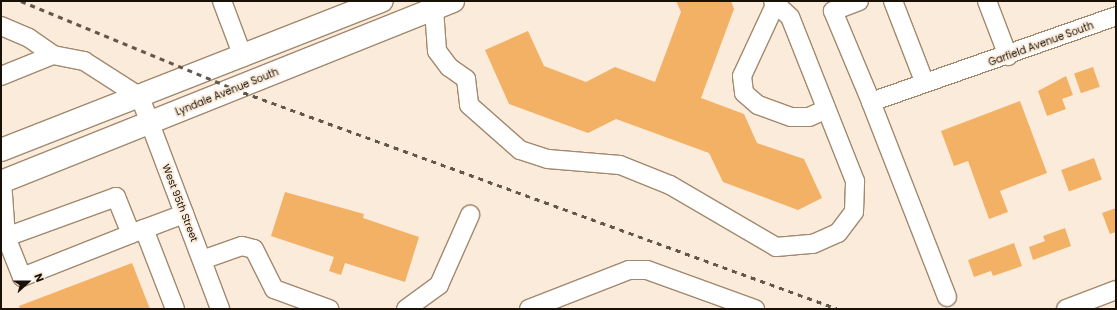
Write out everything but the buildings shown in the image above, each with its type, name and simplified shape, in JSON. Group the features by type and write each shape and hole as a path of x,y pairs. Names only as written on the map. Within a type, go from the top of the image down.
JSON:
{"main road":[{"path":"1,150 243,57 372,3"},
{"name":"Lyndale Avenue South","path":"2,182 150,124 443,5"}],"street":[{"path":"222,1 243,57"},
{"path":"859,1 833,11 871,102 947,297"},
{"path":"892,1 924,81"},
{"path":"987,1 1008,56"},
{"path":"443,5 437,50 449,67 466,79 469,105 520,150 548,159 620,165 670,185 776,247 813,244 838,233 854,212 855,181 825,110 790,17 774,3 742,76 744,93 758,105 790,117 809,117 825,110"},
{"name":"Garfield Avenue South","path":"871,102 924,81 967,71 1116,16"},
{"path":"1,26 29,38 53,55 84,61 140,97"},
{"path":"1,76 53,55"},
{"name":"West 95th Street","path":"140,97 220,309"},
{"path":"2,182 3,235 22,277 184,214"},
{"path":"3,235 116,197 138,231 175,309"},
{"path":"414,307 439,285 470,215"},
{"path":"202,260 242,246 254,249 274,289 329,309"},
{"path":"529,309 629,270 647,270 755,309"},
{"path":"1066,309 1116,290"}],"railway":[{"path":"21,1 234,89 838,309"}]}
